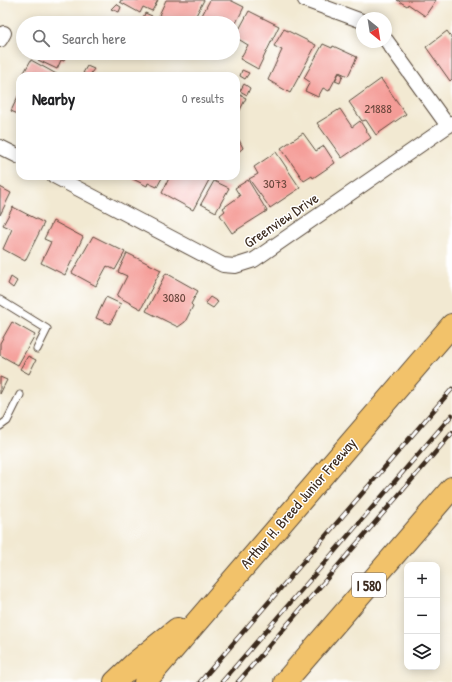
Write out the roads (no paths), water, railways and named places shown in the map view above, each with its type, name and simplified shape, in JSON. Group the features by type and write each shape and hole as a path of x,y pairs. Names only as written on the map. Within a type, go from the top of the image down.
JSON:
{"highway":[{"name":"Arthur H. Breed Junior Freeway","path":"145,682 216,597 452,325"},
{"name":"I 580","path":"285,682 452,488"},
{"path":"115,682 135,663 216,597"}],"street":[{"path":"305,0 356,19"},
{"path":"392,48 450,124"},
{"name":"Greenview Drive","path":"62,180 223,265 235,266 254,260 450,124"},
{"path":"0,147 16,156"}],"lane":[{"path":"0,300 47,328 37,349"},
{"path":"0,426 7,421 20,395"}],"railway":[{"path":"200,682 452,389"},
{"path":"222,682 452,415"},
{"path":"238,682 452,433"}]}
